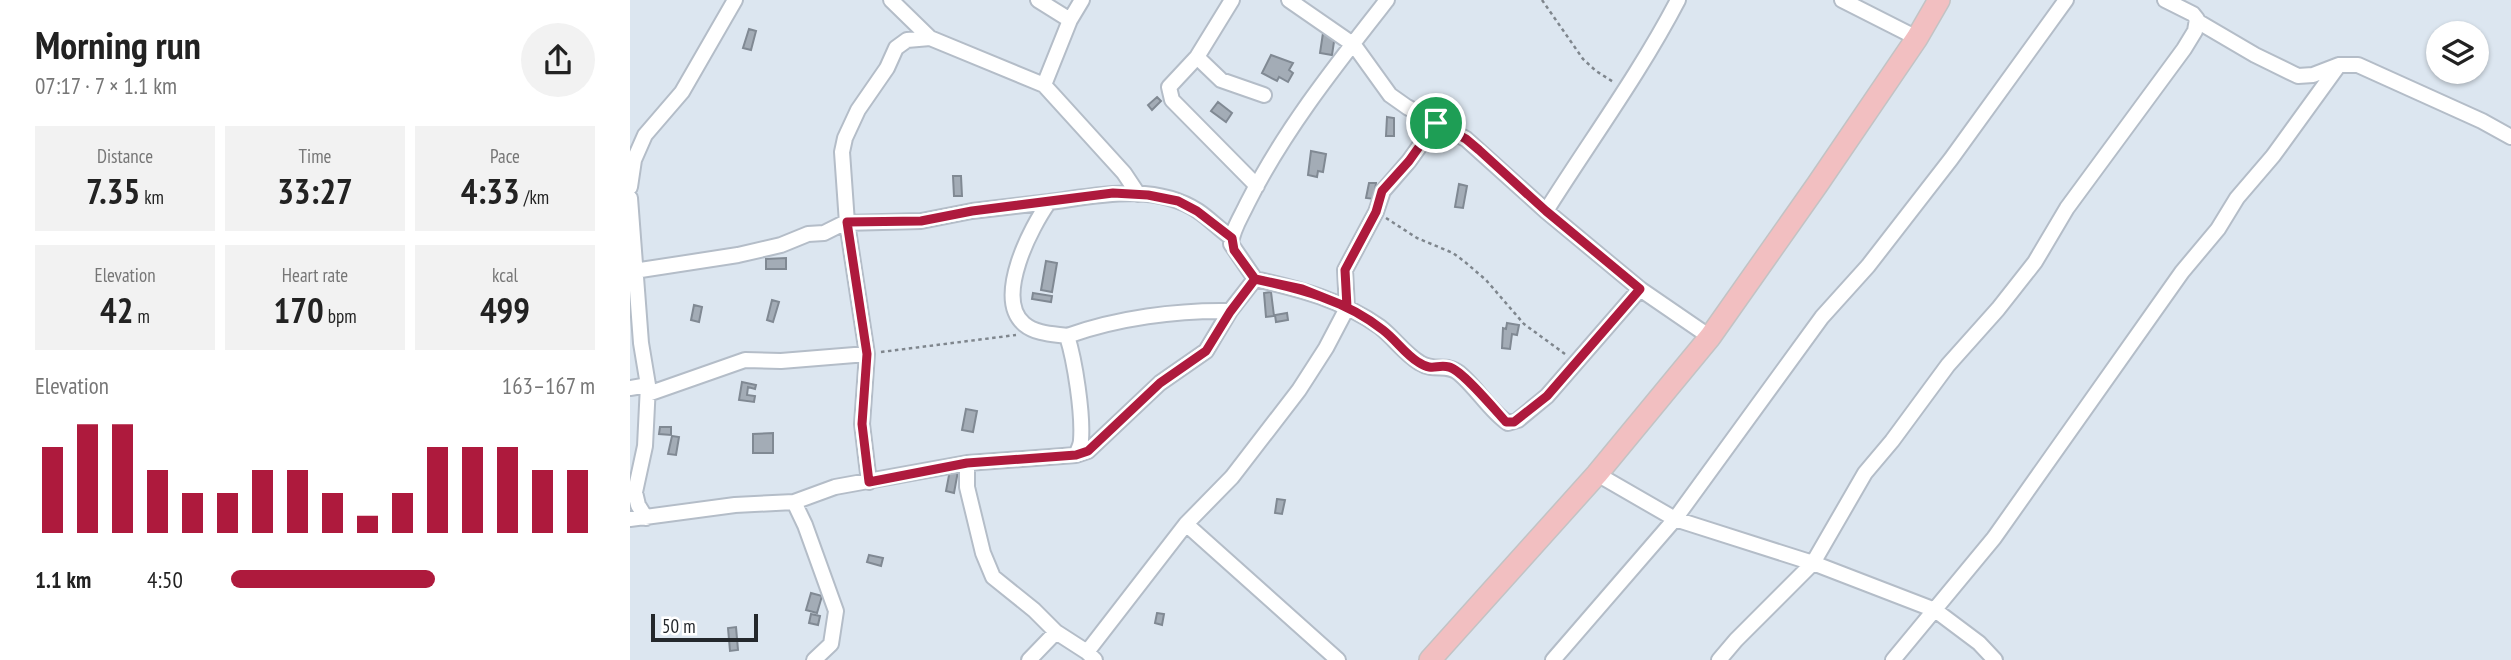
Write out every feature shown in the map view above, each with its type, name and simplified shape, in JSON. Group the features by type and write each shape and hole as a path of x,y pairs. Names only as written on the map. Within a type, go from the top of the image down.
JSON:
{"highway":[{"path":"1430,660 1597,474 1710,337 1917,38 1938,0"}],"street":[{"path":"630,187 634,160 645,135 682,92 735,0"},
{"path":"891,0 930,38 1044,85 1124,173 1138,194"},
{"path":"1038,0 1070,20"},
{"path":"1044,85 1070,20 1082,0"},
{"path":"1232,0 1197,57 1169,87 1172,100 1257,186"},
{"path":"1289,0 1354,45 1390,95 1472,144 1546,211 1640,289 1710,337"},
{"path":"1387,0 1294,124 1257,186 1232,238 1234,250 1255,279 1302,289 1347,307 1382,329 1424,366 1434,369 1447,367 1458,372 1508,423 1518,419 1547,396 1640,289"},
{"path":"1546,211 1654,46 1678,0"},
{"path":"1842,0 1917,38"},
{"path":"1553,660 1675,519 1822,317 1868,266 2066,0"},
{"path":"2165,0 2193,14 2197,21 2255,55 2298,76 2313,75 2350,63 2367,68 2511,137"},
{"path":"1719,660 1735,640 1813,563 1865,472 1892,442 1948,365 2035,262 2067,208 2184,50 2195,31 2197,21"},
{"path":"869,482 862,424 867,354 847,222 842,161 845,138 858,110 887,68 897,48 907,40 930,38"},
{"path":"1197,57 1221,80 1264,95"},
{"path":"1893,660 2008,519 2182,272 2218,229 2236,198 2273,156 2339,65"},
{"path":"967,463 967,487 983,553 993,577 1056,632 1091,656 1186,524 1232,477 1299,390 1326,348 1347,307 1345,270 1376,212 1382,191 1409,161 1436,123"},
{"path":"635,271 760,250 808,234 824,233 847,222 921,221 972,211 1113,193 1178,201 1197,211 1232,238"},
{"path":"630,198 641,343 648,389 645,446 636,477 635,492 638,505 646,517"},
{"path":"1049,202 1036,220 1015,271 1013,301 1016,314 1024,324 1039,332 1067,336 1110,323 1187,313 1230,312"},
{"path":"630,519 735,505 794,502 835,487 967,463 1076,455 1097,445 1160,383 1206,351 1230,312 1255,279"},
{"path":"1067,336 1081,426 1081,443 1076,455"},
{"path":"630,388 648,389 745,360 781,361 867,354"},
{"path":"1597,474 1675,519 1813,563 1935,610 1979,643 1995,660"},
{"path":"794,502 836,611 831,644 814,660"},
{"path":"1186,524 1338,660"},
{"path":"1029,660 1056,632"}],"path":[{"path":"1542,0 1583,59 1624,90"},
{"path":"1376,212 1417,238 1453,253 1465,262 1486,280 1524,324 1576,363"},
{"path":"867,354 1039,332"}],"building":[{"path":"749,29 756,31 751,50 743,48"},
{"path":"1323,33 1335,35 1332,55 1320,53"},
{"path":"1271,55 1293,63 1289,70 1293,73 1288,82 1279,77 1277,81 1262,73"},
{"path":"1157,97 1161,101 1152,110 1148,105"},
{"path":"1218,102 1232,113 1226,122 1211,111"},
{"path":"1387,117 1394,118 1394,136 1386,136"},
{"path":"1311,151 1326,154 1323,172 1318,171 1317,177 1308,175"},
{"path":"953,176 961,176 962,196 954,196"},
{"path":"1369,183 1376,183 1374,199 1366,198"},
{"path":"1459,184 1467,186 1463,208 1455,207"},
{"path":"786,258 786,269 766,269 766,259"},
{"path":"1046,261 1057,263 1052,292 1041,290"},
{"path":"1271,292 1274,316 1266,317 1264,293"},
{"path":"1033,293 1052,296 1051,302 1032,299"},
{"path":"772,300 779,302 773,322 767,320"},
{"path":"694,305 702,307 699,322 691,320"},
{"path":"1287,313 1288,320 1276,322 1275,315"},
{"path":"1507,323 1519,325 1517,335 1512,334 1510,349 1502,348 1503,328 1506,329"},
{"path":"742,382 756,385 755,389 748,387 747,395 755,396 754,402 739,400"},
{"path":"966,409 977,411 973,432 962,430"},
{"path":"660,427 671,427 671,435 659,434"},
{"path":"773,433 773,453 753,453 753,434"},
{"path":"672,436 679,437 676,455 668,454"},
{"path":"950,470 958,471 954,493 946,491"},
{"path":"1277,499 1285,500 1282,514 1275,513"},
{"path":"869,555 883,558 881,566 867,562"},
{"path":"811,593 822,596 817,613 806,610"},
{"path":"1157,613 1164,614 1162,625 1155,623"},
{"path":"811,614 820,616 818,625 809,623"},
{"path":"736,627 738,650 730,651 728,628"}],"route":[{"path":"1436,123 1409,161 1382,191 1376,212 1345,270 1347,307 1302,289 1255,279 1234,250 1232,238 1197,211 1178,201 1148,195 1113,193 972,211 921,221 847,222 867,354 862,424 869,482 967,463 1076,455 1088,451 1174,371 1206,351 1230,312 1255,279 1302,289 1359,313 1427,368 1447,367 1458,372 1506,422 1514,422 1547,396 1640,289 1546,211 1466,139 1436,123"}]}
